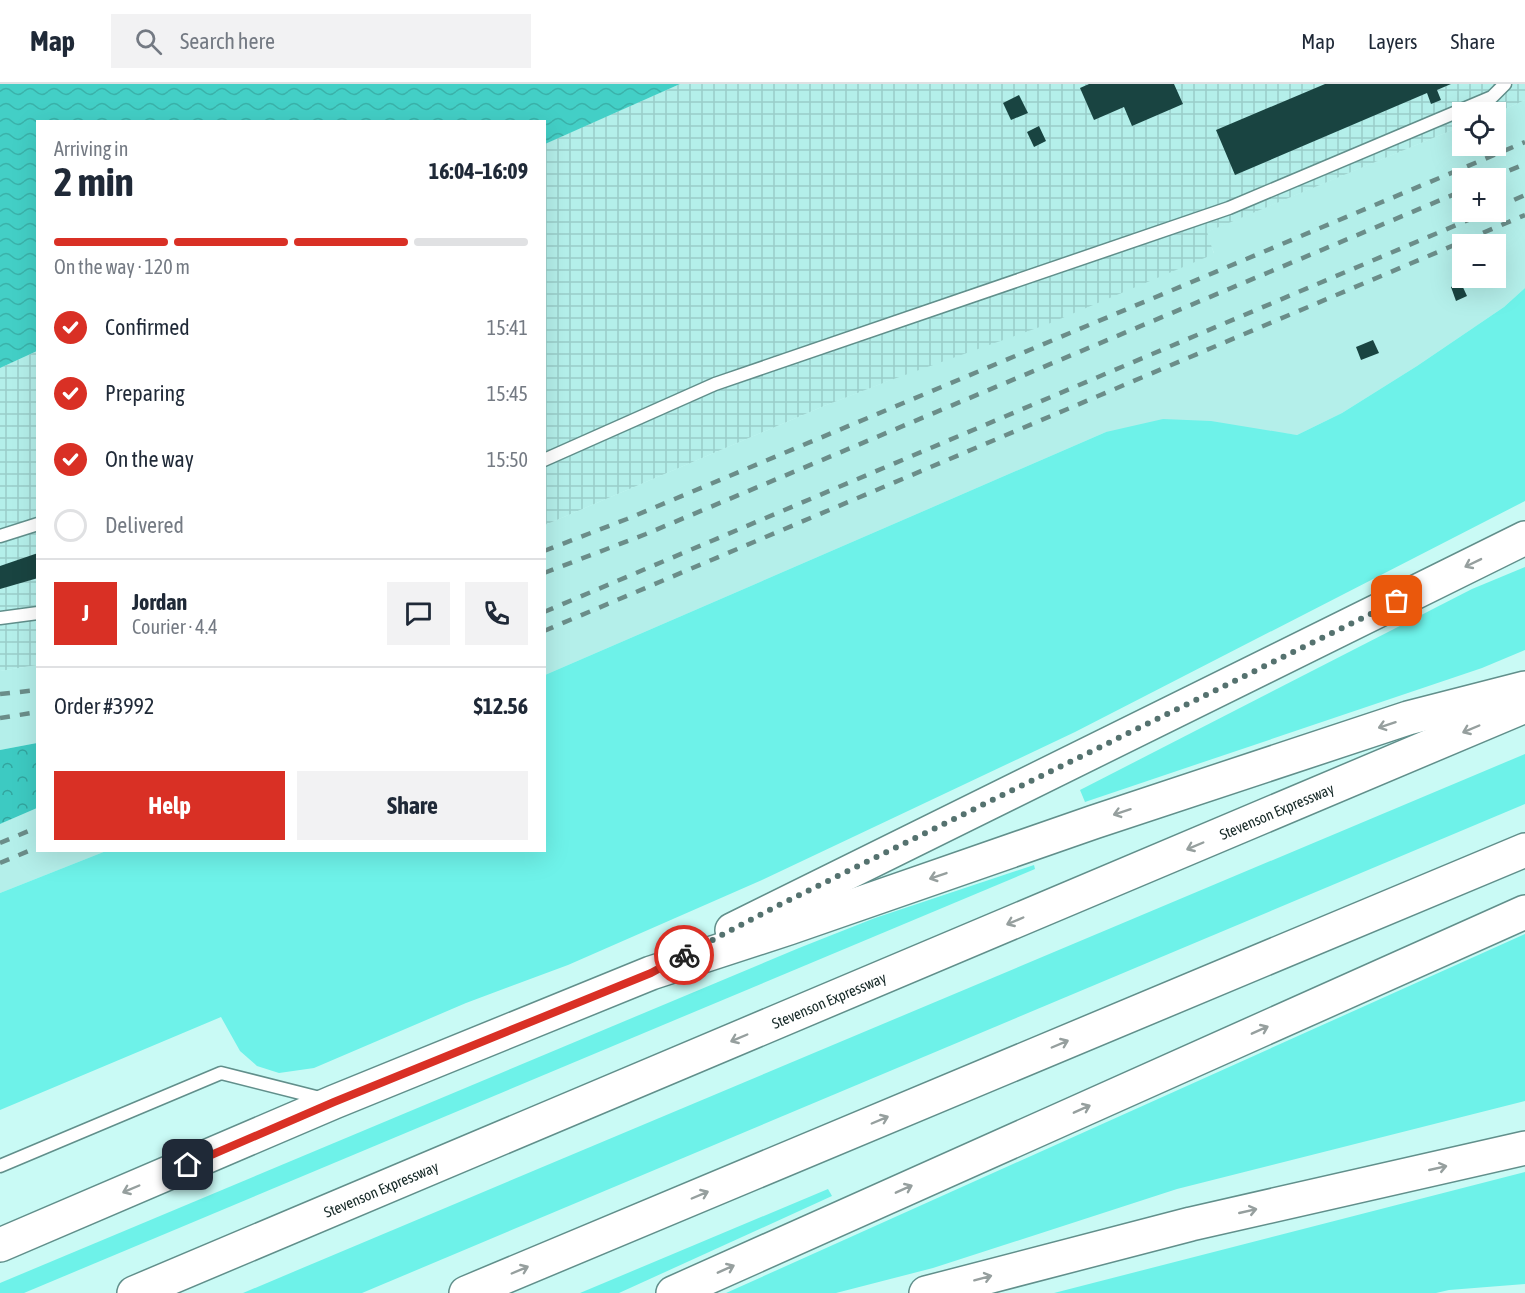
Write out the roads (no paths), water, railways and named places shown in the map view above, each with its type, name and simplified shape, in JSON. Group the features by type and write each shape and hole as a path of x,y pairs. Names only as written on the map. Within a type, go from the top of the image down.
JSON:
{"highway":[{"path":"651,973 777,906 1525,538"},
{"path":"0,1245 334,1102 651,973 1408,718 1525,688"},
{"name":"Stevenson Expressway","path":"134,1293 1525,706"},
{"path":"466,1293 1525,850"},
{"path":"673,1293 1525,912"},
{"path":"926,1293 1191,1224 1525,1148"}],"lane":[{"path":"546,459 715,384 1229,208 1492,97 1505,84"},
{"path":"0,536 36,525"},
{"path":"0,618 36,613"},
{"path":"0,1166 221,1073 334,1102"}],"water":[{"path":"0,84 680,84 546,144 546,120 36,120 36,351 0,368"}],"railway":[{"path":"546,550 627,519 1525,142"},
{"path":"1506,172 1525,164"},
{"path":"546,572 646,534 1452,195"},
{"path":"1506,204 1525,195"},
{"path":"546,630 1525,215"},
{"path":"546,611 1463,222"},
{"path":"0,694 36,690"},
{"path":"0,718 36,712"},
{"path":"0,843 36,828"},
{"path":"0,863 36,848"}]}
